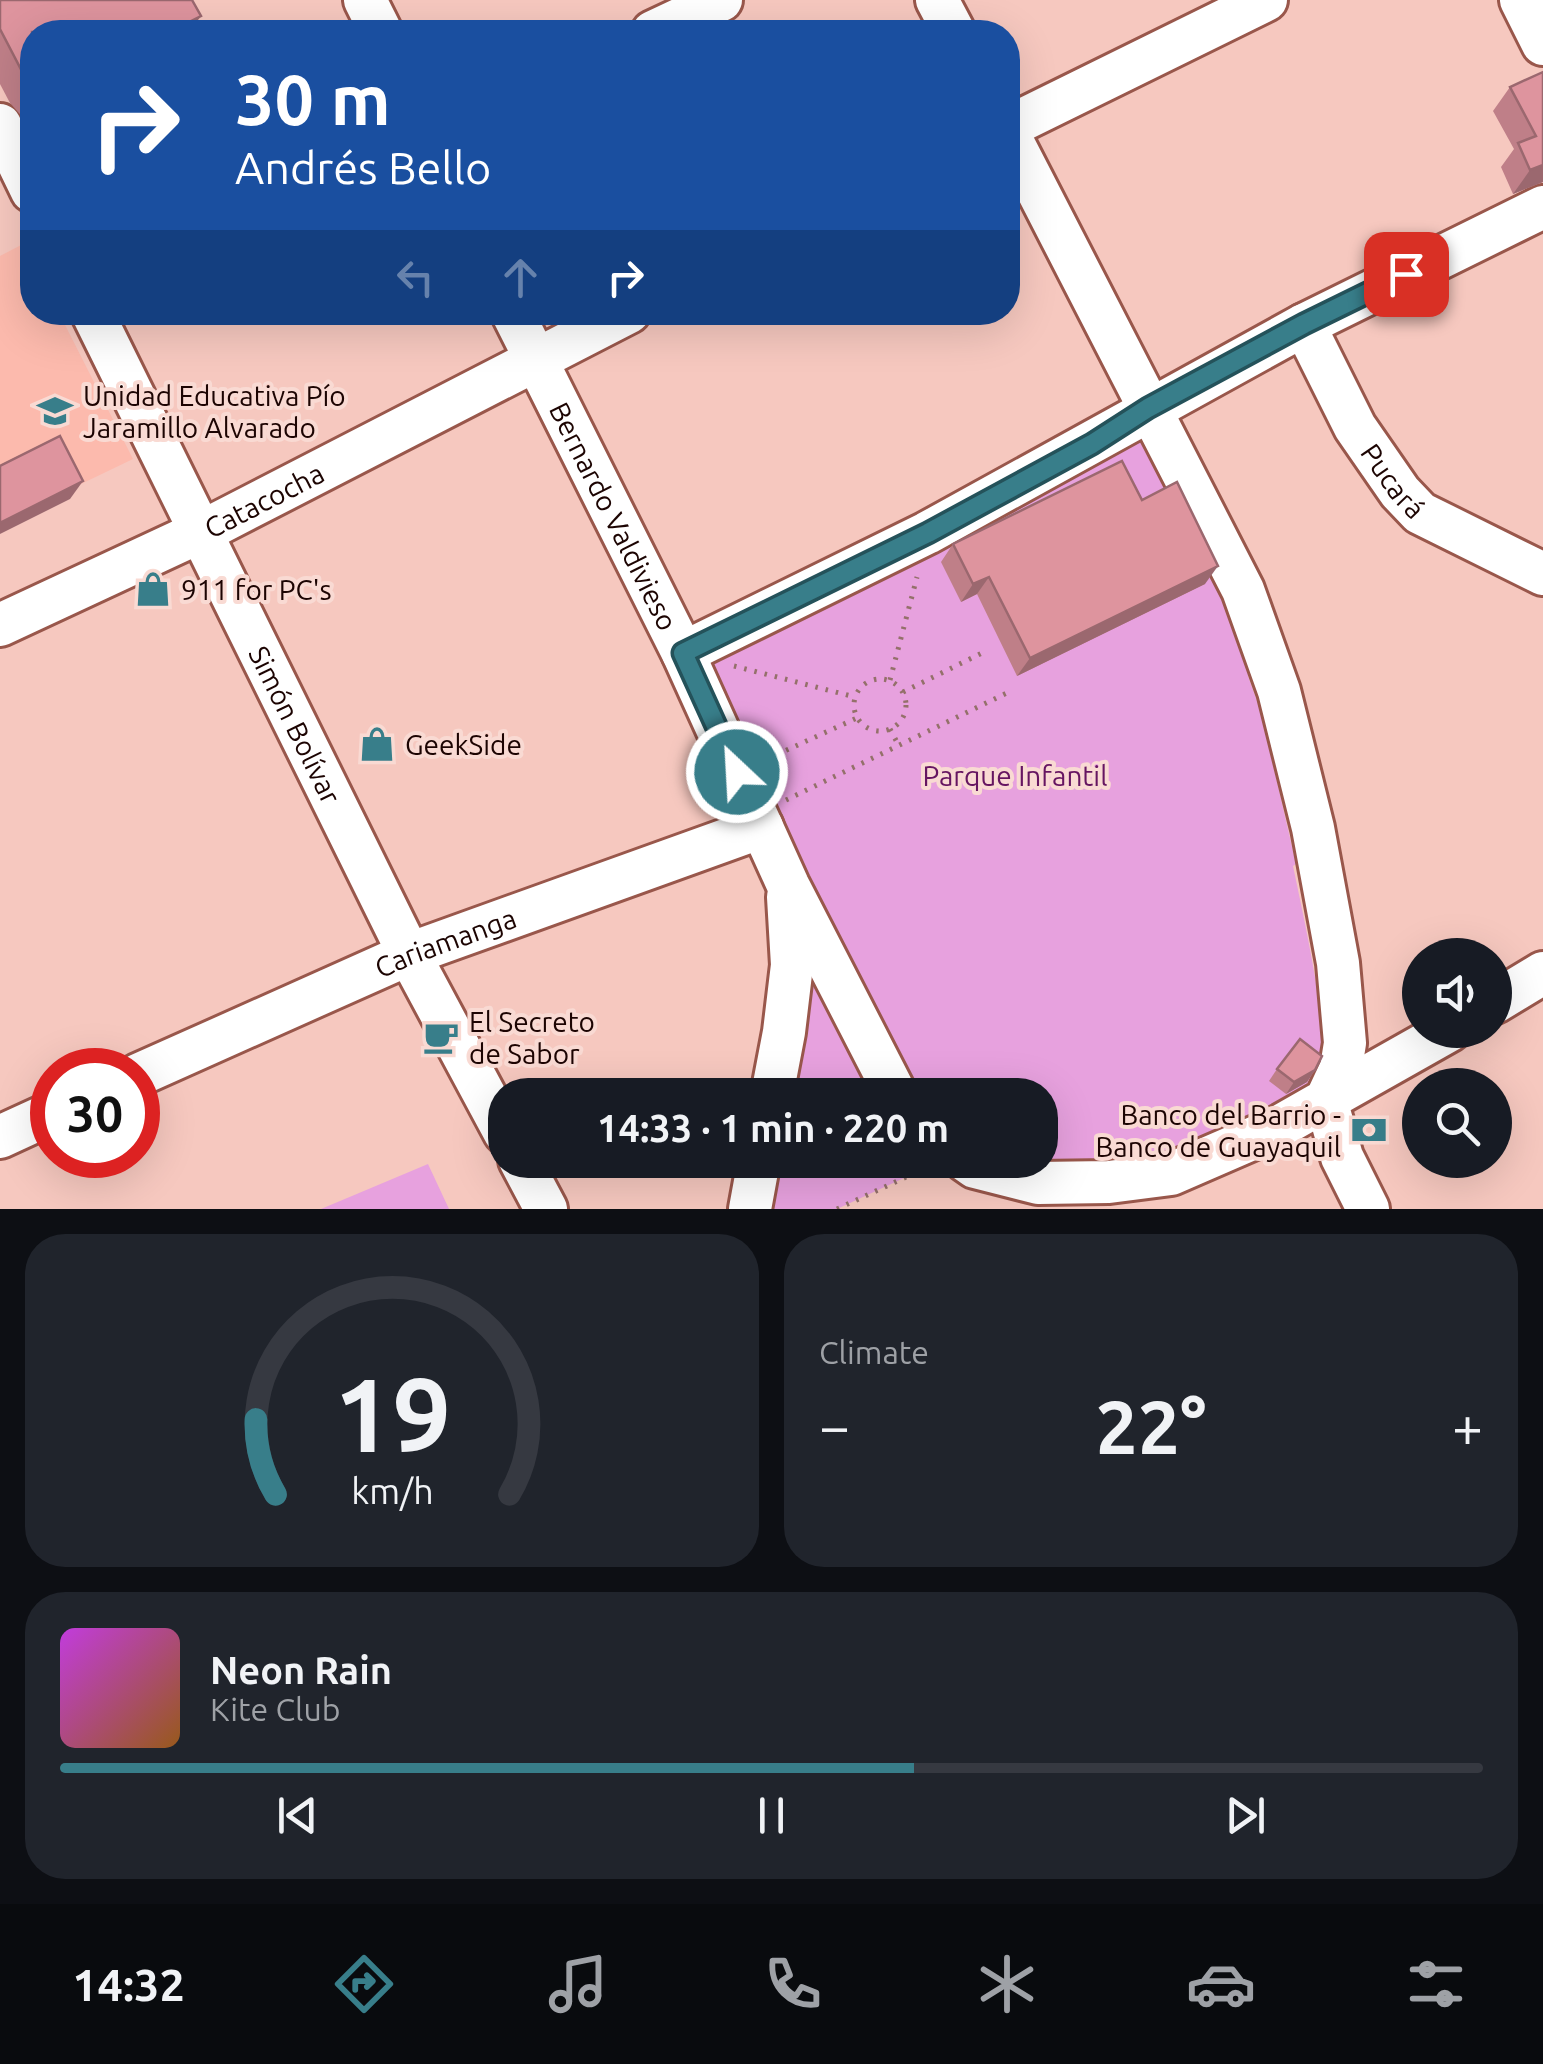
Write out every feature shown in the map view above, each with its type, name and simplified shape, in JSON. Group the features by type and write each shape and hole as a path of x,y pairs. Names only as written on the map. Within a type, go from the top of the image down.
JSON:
{"street":[{"path":"678,20 721,0"},
{"path":"1020,124 1266,0"},
{"path":"1521,0 1543,44"},
{"path":"0,126 20,167"},
{"path":"1020,154 1243,590 1283,708 1314,828 1341,991 1343,1056 1326,1100 1342,1157 1368,1209"},
{"path":"683,653 928,533 1304,324 1543,207"},
{"name":"Pucará","path":"1304,324 1355,428 1400,492 1420,513 1543,574"},
{"name":"Simón Bolívar","path":"98,325 409,954 488,1101"},
{"name":"Bernardo Valdivieso","path":"518,325 683,653 788,885 887,1078"},
{"name":"Catacocha","path":"0,625 200,532 604,325"},
{"name":"Cariamanga","path":"160,1065 409,954 759,821"},
{"path":"775,1078 792,965 788,885"},
{"path":"1512,992 1543,973"},
{"path":"1100,1209 1277,1128 1418,1048"},
{"path":"0,1137 30,1123"},
{"path":"1018,1178 1038,1183 1110,1182 1170,1174"},
{"path":"530,1178 546,1209"},
{"path":"750,1209 756,1178"}],"path":[{"path":"890,680 928,533"},
{"path":"683,653 855,697"},
{"path":"903,692 982,653"},
{"path":"882,678 903,692 906,709 898,724 890,729 874,730 857,718 855,697 865,683 882,678"},
{"path":"759,821 1011,690"},
{"path":"737,772 857,718"},
{"path":"890,729 899,746"},
{"path":"837,1209 904,1178"}],"shaded area":[{"name":"Unidad Educativa Pío Jaramillo Alvarado","path":"20,246 20,325 65,325 133,459 0,523 0,256"}],"green space":[{"name":"Parque Infantil","path":"1139,417 1173,478 1254,673 1248,676 1261,712 1296,864 1293,866 1320,1012 1326,1100 1171,1174 1058,1166 1058,1078 773,1078 787,885 683,653"},
{"path":"428,1164 449,1209 321,1209"},
{"path":"756,1178 904,1178 837,1209 750,1209"}],"building":[{"path":"0,0 192,0 201,16 193,20 20,20 20,67 0,29"},
{"path":"1543,72 1543,165 1530,170 1518,143 1536,136 1510,87"},
{"path":"60,436 83,481 0,523 0,466"},
{"path":"1122,461 1142,500 1177,482 1218,566 1030,658 989,577 973,584 953,544"},
{"path":"1300,1039 1322,1056 1315,1070 1294,1082 1277,1069"}],"place":[{"name":"Unidad Educativa Pío Jaramillo Alvarado","path":"55,411"},
{"name":"911 for PC's","path":"153,589"},
{"name":"GeekSide","path":"377,744"},
{"name":"El Secreto de Sabor","path":"441,1037"},
{"name":"Banco del Barrio - Banco de Guayaquil","path":"1369,1130"}],"route":[{"path":"737,772 683,653 928,533 1092,444 1148,408 1406,274"}]}
